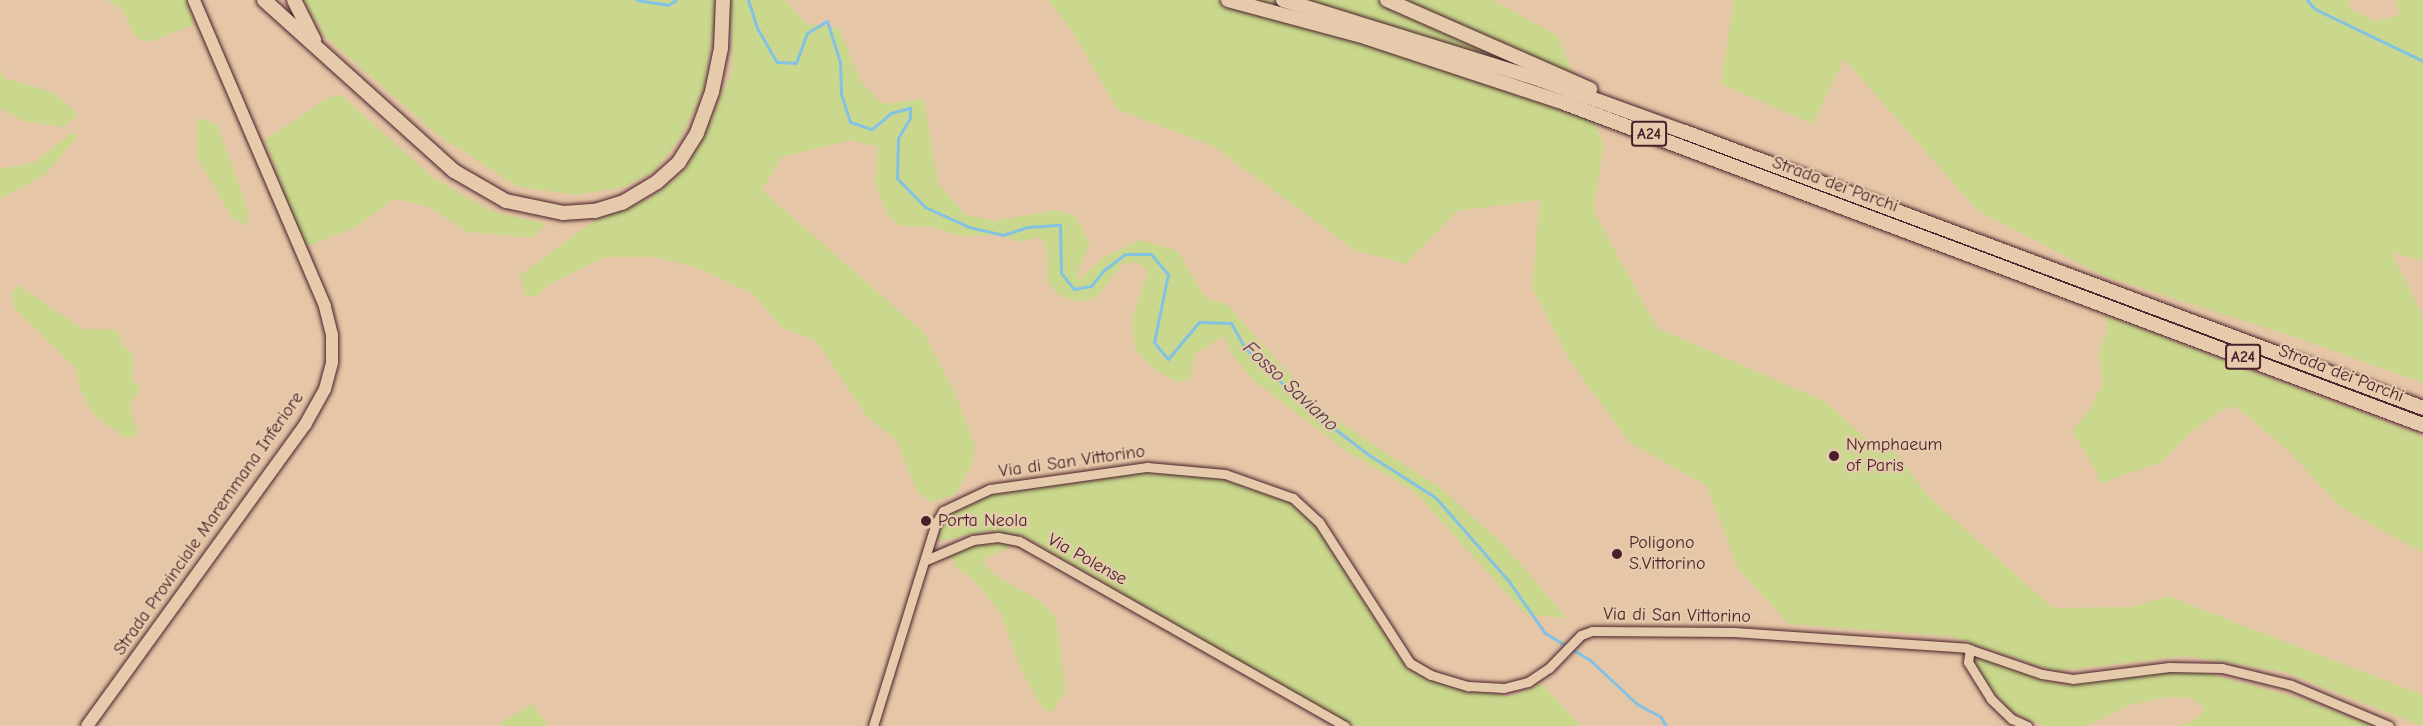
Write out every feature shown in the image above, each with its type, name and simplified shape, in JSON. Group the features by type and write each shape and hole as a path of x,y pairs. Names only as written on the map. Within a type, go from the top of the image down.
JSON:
{"highway":[{"path":"264,0 430,152 467,180 532,209 578,213 603,209 636,196 679,162 709,101 722,29 723,0"},
{"path":"294,0 320,50"},
{"name":"Strada dei Parchi","path":"1228,0 1365,37 1518,87 2423,425"},
{"name":"Strada dei Parchi","path":"1283,0 1540,80 2423,408"},
{"path":"1387,0 1685,132"}],"main road":[{"name":"Strada Provinciale Maremmana Inferiore","path":"87,726 305,425 325,389 332,362 332,334 325,306 194,0"}],"street":[{"name":"Via di San Vittorino","path":"926,560 941,514 982,491 1108,470 1147,467 1204,470 1280,492 1308,509 1330,538 1398,649 1422,672 1468,686 1504,688 1535,680 1581,635 1612,630 1734,632 1970,649 2042,675 2073,679 2178,666 2232,670 2300,688 2389,726"},
{"name":"Via Polense","path":"926,560 973,540 998,537 1019,541 1345,726"},
{"path":"873,726 926,560"},
{"path":"1970,649 1968,662 1991,699 2012,719 2027,726"}],"green space":[{"path":"107,0 186,0 194,25 149,42 135,37 123,10"},
{"path":"304,0 785,0 807,24 839,28 860,80 882,104 924,99 938,183 965,214 994,221 1054,210 1076,216 1090,244 1077,272 1079,280 1103,257 1141,240 1178,251 1205,297 1228,305 1321,410 1439,487 1503,544 1567,618 1525,614 1415,492 1348,452 1252,379 1231,353 1224,336 1195,354 1190,379 1177,382 1155,370 1135,349 1132,319 1148,271 1136,262 1123,264 1095,298 1081,302 1060,296 1048,283 1047,251 1041,237 1018,242 1003,235 958,236 934,227 900,226 888,216 875,182 878,147 852,140 782,157 762,190 924,333 954,391 975,445 972,464 956,494 932,502 917,492 897,441 867,417 816,341 781,327 752,293 692,266 654,257 605,257 550,284 536,296 525,296 520,275 594,221 651,198 683,173 709,127 733,68 732,27 713,29 704,88 681,137 653,172 625,187 574,195 516,186 437,134 325,36"},
{"path":"1048,0 1492,0 1557,35 1604,145 1593,210 1657,328 1826,402 1868,440 1892,446 1928,496 2053,608 2133,607 2167,596 2423,695 2423,726 2285,672 2186,656 2054,671 1949,636 1789,624 1738,569 1707,486 1630,443 1570,361 1532,288 1540,200 1457,211 1406,264 1354,250 1213,146 1118,110 1070,28"},
{"path":"1734,0 2348,0 2351,9 2376,21 2400,15 2395,0 2423,0 2423,261 2391,252 2423,316 2423,383 2300,339 2102,275 1978,211 1844,59 1813,124 1721,84"},
{"path":"0,69 4,78 53,92 78,115 64,127 23,121 0,108"},
{"path":"341,95 432,177 491,211 546,224 533,238 468,232 429,207 395,199 352,229 305,247 265,140 328,98"},
{"path":"197,118 217,124 248,211 247,226 232,218 197,157"},
{"path":"72,133 79,135 45,175 0,199 0,169 33,163"},
{"path":"18,285 83,329 117,330 122,344 133,355 132,379 140,388 130,405 138,434 127,439 93,414 80,389 75,368 14,308 12,294"},
{"path":"2105,315 2423,436 2423,553 2340,507 2288,450 2235,406 2220,411 2191,432 2162,462 2099,484 2097,473 2072,430 2088,412 2103,383 2098,353 2108,328"},
{"path":"1130,472 1176,472 1224,479 1279,495 1311,518 1395,651 1414,671 1450,686 1509,697 1542,684 1581,726 1351,726 1022,535 987,531 940,541 940,525 946,514 983,495"},
{"path":"995,539 1010,540 1010,547 985,558 984,563 996,576 1039,600 1056,618 1066,691 1051,713 1041,706 1020,668 1001,614 972,578 955,567 952,557 958,547"},
{"path":"1972,656 2062,685 2184,667 2302,699 2373,726 2174,726 2191,722 2206,709 2191,698 2170,697 2130,705 2087,726 2043,726 2014,713 1994,695 1971,662"},
{"path":"532,704 548,726 501,726 502,722"}],"waterway":[{"name":"Fosso Saviano","path":"637,0 668,5 676,0"},
{"name":"Fosso Saviano","path":"748,0 757,28 777,62 796,63 807,33 827,21 840,62 841,94 850,122 872,129 891,113 910,108 910,118 898,138 897,178 925,207 969,227 1003,235 1028,227 1060,225 1061,273 1074,289 1091,286 1104,270 1125,254 1151,254 1168,274 1154,342 1168,359 1199,322 1231,323 1245,348 1310,410 1369,455 1435,497 1508,580 1545,633 1590,660 1637,704 1660,716 1666,726"},
{"path":"2307,0 2315,9 2423,61"}],"place":[{"name":"Nymphaeum of Paris","path":"1834,456"},
{"name":"Porta Neola","path":"926,521"},
{"name":"Poligono S.Vittorino","path":"1617,554"}]}
